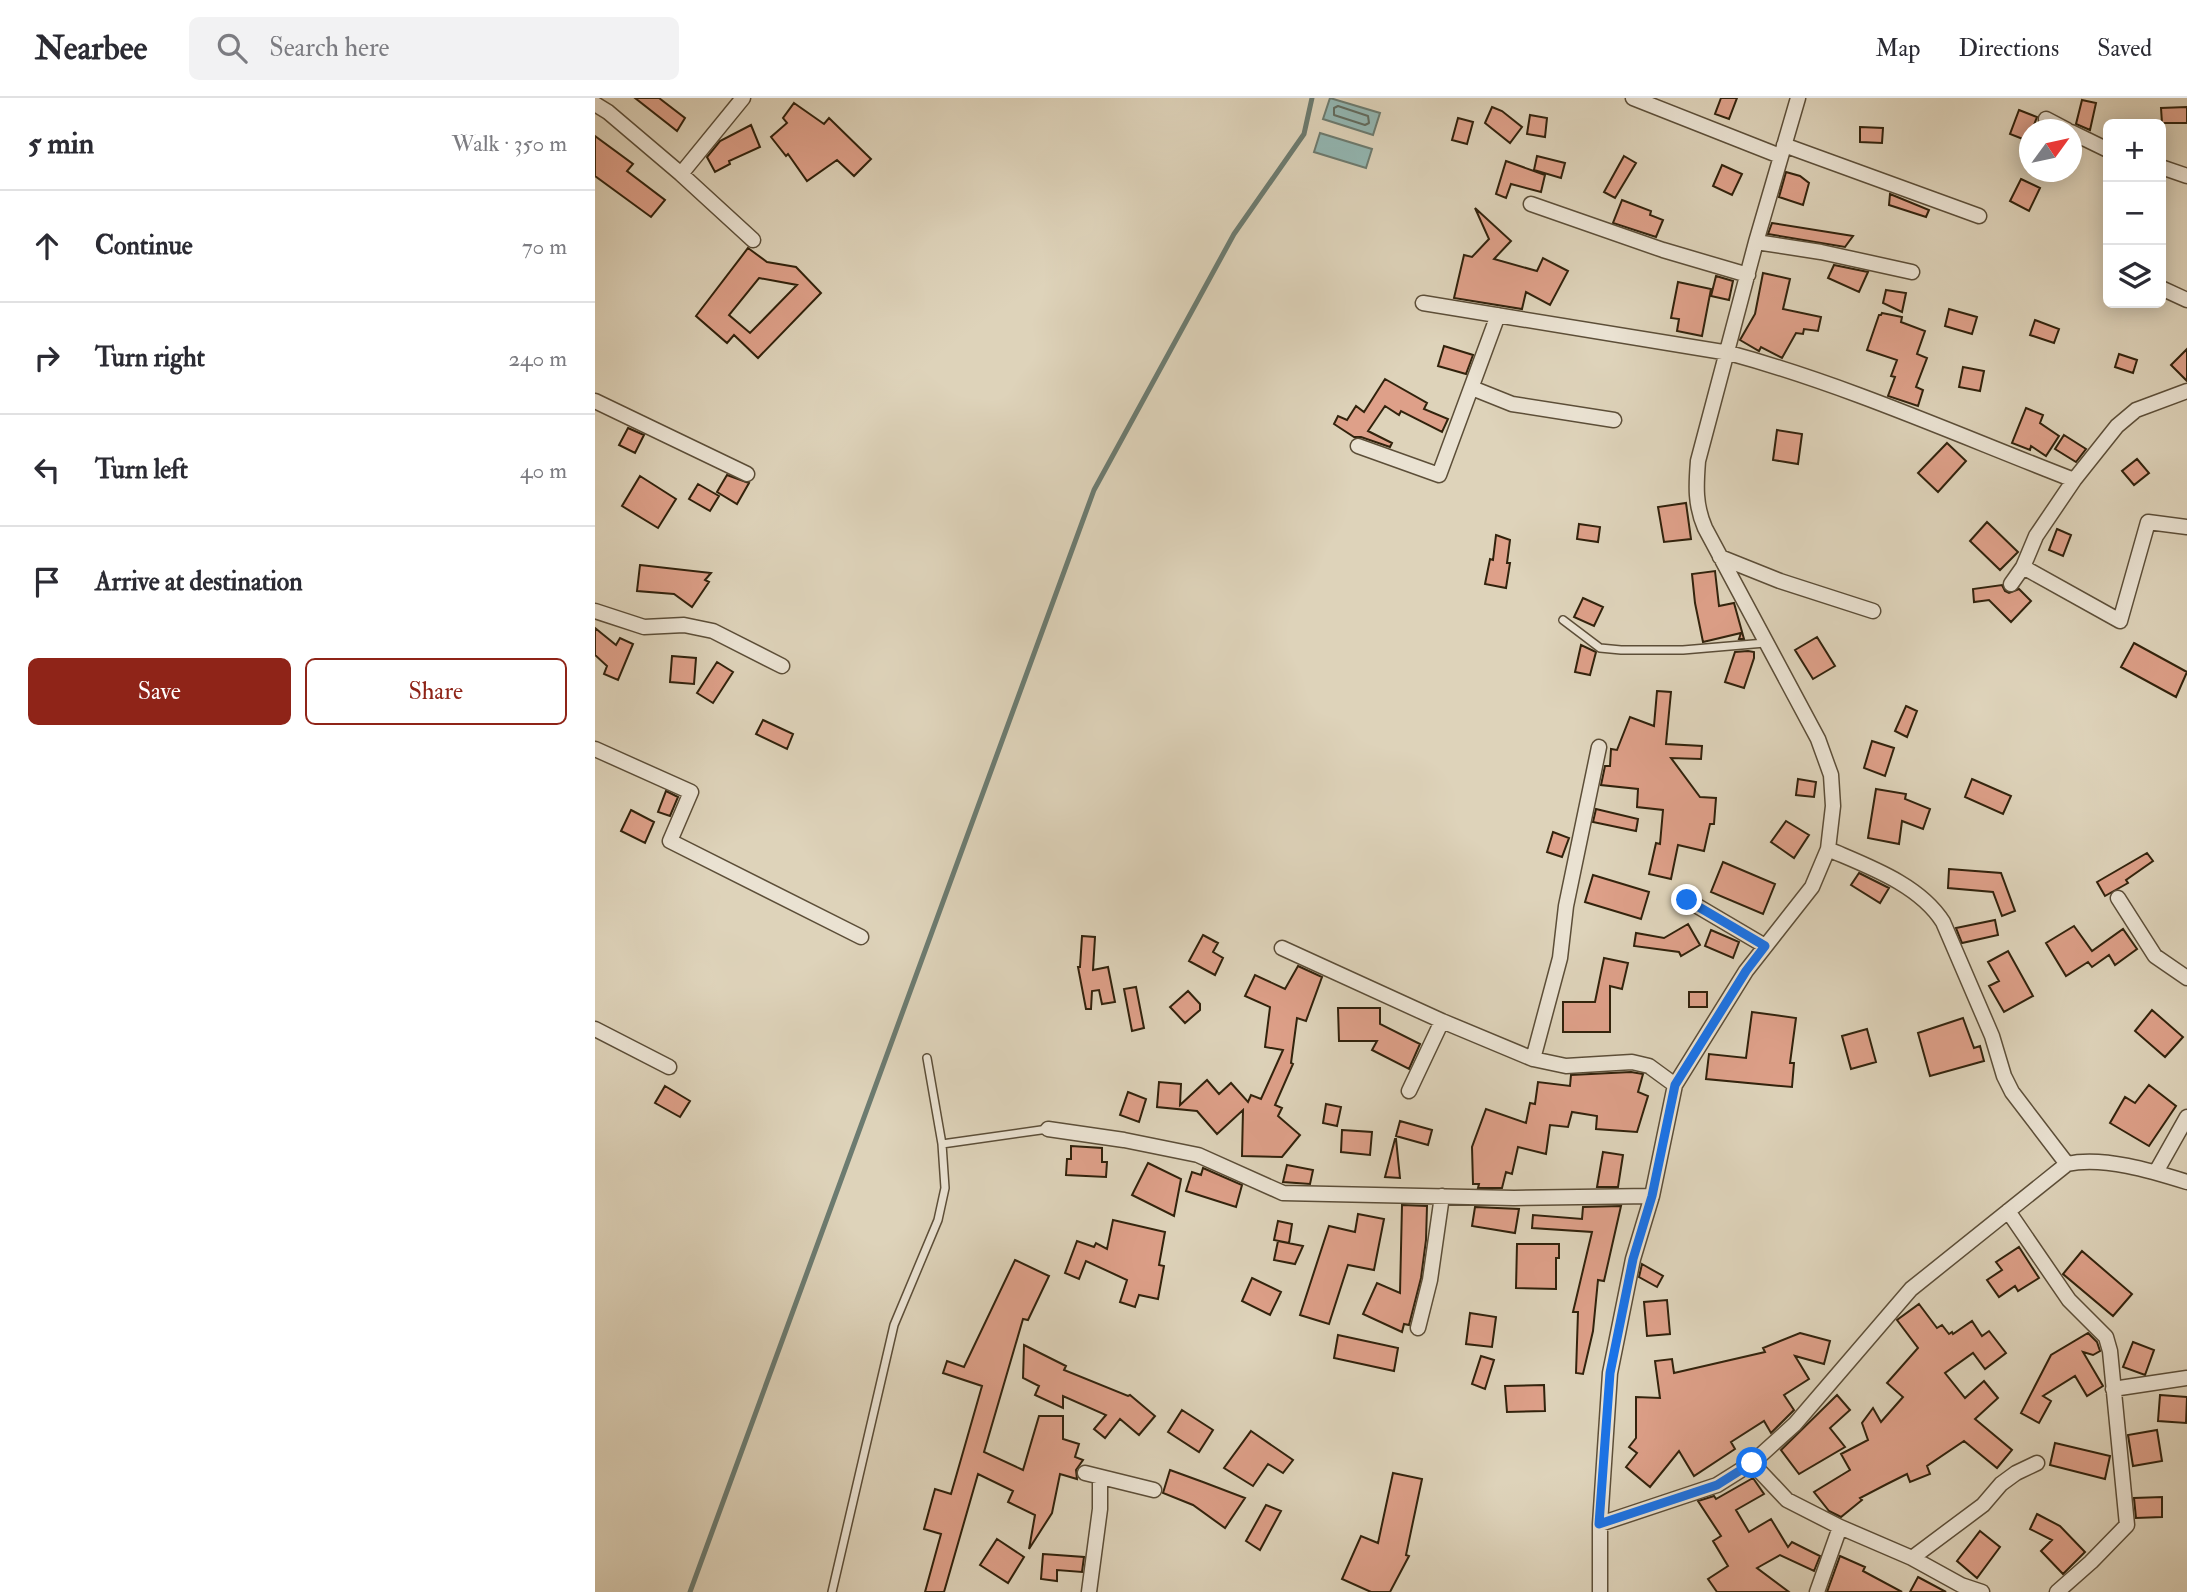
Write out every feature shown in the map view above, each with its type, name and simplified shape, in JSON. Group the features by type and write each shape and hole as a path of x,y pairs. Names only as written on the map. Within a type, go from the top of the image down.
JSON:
{"street":[{"path":"681,174 743,98"},
{"path":"1633,98 1979,216"},
{"path":"1599,1592 1599,1524 1610,1373 1633,1259 1652,1196 1675,1085 1746,971 1812,887 1828,849 1833,806 1831,775 1818,739 1720,557 1698,512 1695,492 1698,461 1729,353 1756,242 1798,98"},
{"path":"595,104 681,174 753,240"},
{"path":"2082,137 2103,147"},
{"path":"2166,169 2187,176"},
{"path":"1531,204 1663,250 1748,275"},
{"path":"1756,242 1821,252 1912,272"},
{"path":"2166,290 2187,300"},
{"path":"1423,303 1729,353 1776,365 2074,480"},
{"path":"1358,446 1439,475 1499,315"},
{"path":"1472,388 1512,404 1614,420"},
{"path":"2011,584 2023,567 2036,536 2074,480 2117,426 2136,410 2187,391"},
{"path":"595,401 747,474"},
{"path":"2023,567 2120,621 2148,522 2187,527"},
{"path":"1720,557 1780,581 1873,611"},
{"path":"595,611 645,627 684,625 713,631 782,666"},
{"path":"1533,1059 1560,958 1566,906 1599,747"},
{"path":"595,749 691,792 670,841 861,937"},
{"path":"1828,849 1892,879 1934,907 1943,922 2012,1092 2067,1164"},
{"path":"2118,898 2155,956 2187,978"},
{"path":"1687,900 1765,946"},
{"path":"1282,948 1533,1059 1566,1066 1632,1062 1649,1066 1675,1085"},
{"path":"1409,1091 1442,1021"},
{"path":"595,1029 669,1067"},
{"path":"2156,1172 2187,1117"},
{"path":"1048,1129 1124,1140 1198,1155 1283,1193 1514,1198 1652,1196"},
{"path":"1599,1524 1717,1485 1752,1463 1795,1424 1911,1289 2067,1164 2085,1160 2156,1172 2187,1182"},
{"path":"1418,1328 1430,1280 1442,1196"},
{"path":"2008,1211 2069,1300 2106,1338 2110,1351 2127,1525 2124,1531 2057,1592"},
{"path":"2113,1389 2187,1378"},
{"path":"1752,1463 1787,1500 1840,1527 1912,1558 1961,1585 1982,1592"},
{"path":"1912,1558 1983,1505 2001,1484 2037,1463"},
{"path":"1085,1473 1154,1490"},
{"path":"1089,1592 1100,1509 1100,1477"},
{"path":"1817,1592 1840,1527"}],"lane":[{"path":"1563,620 1600,648 1683,650 1765,643"},
{"path":"832,1592 894,1325 937,1220 945,1188 942,1144 927,1058"},
{"path":"942,1144 1048,1129"}],"water":[{"path":"1330,98 1380,113 1373,135 1323,119"},
{"path":"1320,133 1372,149 1366,168 1314,152"}],"building":[{"path":"635,98 659,98 685,118 677,131"},
{"path":"1721,98 1737,98 1729,119 1715,114"},
{"path":"2082,100 2096,103 2090,130 2082,127 2082,119 2077,119"},
{"path":"794,103 824,124 829,118 871,159 854,176 837,160 807,181 788,154 786,156 771,137 787,123 783,118"},
{"path":"1492,107 1502,111 1522,127 1510,143 1485,123"},
{"path":"2187,107 2187,123 2166,123 2166,119 2162,119 2161,108"},
{"path":"2019,110 2037,117 2019,119 2019,138 2010,134"},
{"path":"1530,115 1547,118 1545,137 1527,134"},
{"path":"1458,118 1473,122 1467,144 1452,140"},
{"path":"751,125 760,147 729,161 730,164 715,172 707,157 720,141"},
{"path":"1860,127 1883,128 1882,143 1860,142"},
{"path":"595,136 633,164 627,171 665,200 651,217 595,176"},
{"path":"1537,156 1565,163 1561,178 1534,170"},
{"path":"1624,156 1636,163 1615,198 1604,192"},
{"path":"1506,161 1545,175 1541,192 1511,184 1506,198 1496,194"},
{"path":"1722,165 1742,174 1732,195 1713,186"},
{"path":"1786,172 1800,176 1809,183 1803,205 1779,197"},
{"path":"2020,182 2027,182 2040,188 2029,211 2010,201"},
{"path":"1890,194 1929,210 1926,217 1889,205"},
{"path":"1622,200 1651,211 1650,215 1663,220 1656,237 1613,223"},
{"path":"1475,208 1511,241 1494,259 1537,271 1543,258 1568,271 1550,305 1526,292 1522,309 1454,298 1464,255 1472,257 1489,239"},
{"path":"1772,223 1853,236 1845,247 1768,234"},
{"path":"748,248 767,262 796,267 821,293 758,358 734,335 727,343 696,316","holes":["759,278 797,285 750,333 729,315"]},
{"path":"1834,265 1868,272 1859,292 1828,278"},
{"path":"1763,273 1790,279 1783,309 1821,317 1818,331 1804,329 1803,334 1796,333 1782,358 1761,347 1759,351 1740,340 1755,314"},
{"path":"1716,276 1733,281 1729,300 1711,296"},
{"path":"1678,282 1711,289 1702,336 1677,331 1679,319 1671,318"},
{"path":"1886,290 1906,293 1902,312 1883,303"},
{"path":"1949,309 1977,317 1972,334 1945,326"},
{"path":"1882,313 1902,317 1901,322 1925,331 1917,354 1927,358 1916,387 1923,390 1918,406 1888,396 1895,377 1891,376 1897,360 1867,350"},
{"path":"2035,320 2059,329 2054,343 2030,335"},
{"path":"1444,346 1473,355 1466,374 1438,366"},
{"path":"2187,349 2187,381 2171,365"},
{"path":"2119,354 2137,360 2133,373 2115,367"},
{"path":"1963,367 1984,371 1980,391 1959,387"},
{"path":"1385,379 1427,403 1424,409 1448,419 1442,432 1401,411 1399,415 1385,406 1368,431 1392,443 1390,447 1354,437 1334,424 1338,416 1347,420 1356,406 1364,412"},
{"path":"2026,408 2043,415 2040,423 2059,436 2046,456 2031,446 2030,450 2012,443"},
{"path":"628,428 644,435 635,453 619,445"},
{"path":"1777,430 1802,434 1798,464 1773,460"},
{"path":"2064,435 2086,449 2076,462 2055,449"},
{"path":"1947,443 1966,461 1938,492 1918,473"},
{"path":"2137,459 2149,473 2134,485 2122,471"},
{"path":"727,475 749,483 737,504 717,492"},
{"path":"640,476 676,499 658,528 622,506"},
{"path":"698,484 719,496 710,511 689,499"},
{"path":"1686,503 1691,539 1664,542 1658,507"},
{"path":"1987,522 2018,552 2000,570 1970,541"},
{"path":"1579,524 1600,527 1598,542 1577,539"},
{"path":"2057,529 2071,535 2063,556 2049,550"},
{"path":"1496,535 1510,540 1506,588 1485,584 1490,559 1493,560"},
{"path":"640,565 711,573 705,580 709,582 692,607 674,594 637,591"},
{"path":"1715,571 1719,606 1734,603 1744,639 1739,639 1741,633 1703,642 1692,574"},
{"path":"2002,585 2009,593 2019,589 2031,601 2011,622 1989,600 1974,602 1973,589"},
{"path":"1583,598 1603,607 1594,626 1574,617"},
{"path":"595,628 616,645 620,638 633,644 618,680 604,674 607,666 595,655"},
{"path":"1817,637 1835,666 1813,679 1795,650"},
{"path":"2134,643 2187,672 2176,697 2121,667"},
{"path":"1581,645 1596,652 1590,675 1575,672"},
{"path":"1735,652 1754,652 1754,658 1744,688 1725,682"},
{"path":"672,656 696,658 694,684 670,682"},
{"path":"717,662 733,672 713,703 697,693"},
{"path":"1657,691 1671,692 1666,744 1702,746 1701,759 1671,758 1700,797 1716,798 1714,824 1710,824 1704,851 1678,845 1671,879 1649,874 1656,843 1660,844 1663,810 1637,807 1638,789 1601,785 1605,766 1610,766 1611,749 1617,750 1630,717 1654,726"},
{"path":"1906,706 1917,711 1907,737 1895,731"},
{"path":"763,720 793,734 787,749 756,734"},
{"path":"1872,741 1894,748 1885,776 1864,768"},
{"path":"1798,779 1816,782 1814,797 1796,795"},
{"path":"1972,779 2011,796 2003,814 1965,797"},
{"path":"1876,789 1906,794 1905,799 1930,809 1923,829 1902,821 1899,844 1868,838"},
{"path":"666,791 678,797 670,816 658,812"},
{"path":"1596,809 1638,819 1636,831 1593,822"},
{"path":"631,810 654,822 645,843 621,831"},
{"path":"1786,821 1809,835 1794,858 1771,842"},
{"path":"1553,832 1569,838 1562,857 1547,852"},
{"path":"2147,853 2153,861 2126,880 2128,883 2105,896 2097,882"},
{"path":"1723,862 1775,884 1763,914 1711,892"},
{"path":"1949,869 2001,873 2015,911 2002,916 1993,892 1948,888"},
{"path":"1859,873 1889,888 1880,903 1851,885"},
{"path":"1593,875 1649,892 1641,919 1585,902"},
{"path":"1995,920 1998,935 1962,943 1956,928"},
{"path":"1688,924 1700,945 1681,956 1679,952 1634,946 1636,933 1664,938"},
{"path":"2074,926 2092,951 2123,929 2137,949 2115,965 2109,955 2092,967 2088,962 2066,976 2046,943"},
{"path":"1711,930 1739,942 1733,958 1705,946"},
{"path":"1203,935 1218,943 1213,952 1223,958 1215,975 1189,961"},
{"path":"1082,936 1095,937 1093,970 1108,967 1115,1002 1102,1004 1099,990 1092,991 1091,1009 1086,1009 1078,967"},
{"path":"2008,951 2033,996 2004,1012 1989,986 1999,981 1988,962"},
{"path":"1604,958 1628,963 1622,989 1610,986 1610,1032 1563,1032 1563,1002 1595,1002"},
{"path":"1298,966 1322,977 1306,1021 1297,1018 1293,1064 1275,1105 1282,1108 1278,1116 1300,1135 1282,1157 1242,1156 1243,1110 1217,1134 1197,1111 1157,1107 1159,1082 1181,1084 1180,1105 1207,1080 1219,1094 1231,1083 1248,1102 1251,1095 1261,1099 1283,1050 1265,1047 1270,1007 1245,996 1255,975 1285,989"},
{"path":"1136,987 1144,1028 1132,1031 1124,989"},
{"path":"1188,991 1200,1004 1200,1010 1185,1023 1170,1007"},
{"path":"1689,992 1707,992 1707,1007 1689,1007"},
{"path":"1338,1008 1380,1008 1380,1024 1420,1044 1409,1069 1372,1050 1377,1041 1339,1041"},
{"path":"2152,1010 2183,1037 2165,1057 2135,1031"},
{"path":"1752,1012 1796,1018 1790,1063 1794,1063 1792,1087 1706,1079 1709,1054 1746,1058"},
{"path":"1963,1018 1974,1048 1980,1046 1984,1061 1930,1076 1918,1033"},
{"path":"1867,1029 1876,1062 1851,1069 1842,1036"},
{"path":"1631,1072 1643,1074 1638,1092 1648,1096 1637,1132 1596,1129 1597,1116 1572,1112 1568,1127 1550,1125 1546,1154 1518,1147 1512,1174 1506,1172 1502,1188 1478,1188 1479,1184 1473,1184 1472,1147 1486,1109 1526,1123 1530,1103 1535,1104 1538,1082 1570,1086 1571,1075"},
{"path":"2149,1085 2176,1106 2149,1146 2110,1123 2125,1097 2135,1103"},
{"path":"665,1086 690,1101 680,1117 655,1103"},
{"path":"1128,1092 1146,1099 1139,1122 1120,1115"},
{"path":"1326,1104 1341,1107 1337,1126 1323,1123"},
{"path":"1400,1121 1432,1130 1428,1145 1396,1136"},
{"path":"1342,1130 1372,1132 1370,1155 1341,1152"},
{"path":"1396,1139 1400,1178 1385,1177"},
{"path":"1071,1146 1102,1148 1102,1162 1107,1162 1106,1177 1066,1175 1067,1159 1071,1159"},
{"path":"1603,1152 1623,1155 1618,1187 1597,1187"},
{"path":"1148,1163 1181,1179 1174,1216 1132,1195"},
{"path":"1287,1165 1313,1170 1310,1184 1283,1182"},
{"path":"1203,1168 1242,1185 1236,1207 1186,1191 1192,1172 1201,1175"},
{"path":"1402,1205 1427,1206 1421,1278 1409,1325 1404,1324 1402,1332 1363,1314 1377,1283 1400,1293"},
{"path":"1621,1206 1604,1281 1598,1280 1593,1331 1583,1374 1576,1373 1578,1312 1573,1312 1592,1232 1532,1228 1533,1215 1582,1219 1583,1207"},
{"path":"1475,1207 1519,1209 1515,1233 1472,1226"},
{"path":"1358,1214 1384,1219 1374,1270 1348,1265 1329,1324 1300,1315 1329,1226 1355,1232"},
{"path":"1113,1220 1165,1232 1159,1265 1164,1266 1158,1299 1139,1295 1135,1307 1120,1302 1127,1280 1086,1261 1079,1279 1065,1273 1077,1241 1094,1247 1096,1243 1107,1249"},
{"path":"1278,1221 1292,1224 1289,1243 1274,1240"},
{"path":"1278,1241 1303,1246 1295,1264 1274,1260"},
{"path":"1517,1244 1559,1244 1556,1289 1516,1288"},
{"path":"2019,1247 2039,1278 2018,1291 2015,1286 1999,1297 1987,1280 2002,1270 1996,1262"},
{"path":"2082,1251 2132,1294 2113,1316 2063,1274"},
{"path":"1015,1260 1049,1276 1028,1320 1023,1319 984,1452 1023,1470 1039,1416 1063,1416 1063,1439 1079,1444 1075,1457 1083,1460 1076,1470 1077,1479 1060,1474 1052,1513 1029,1549 1035,1515 1008,1502 1013,1491 978,1474 944,1592 925,1592 941,1534 924,1529 935,1489 951,1494 982,1386 943,1373 947,1361 964,1367"},
{"path":"1642,1264 1663,1276 1657,1287 1639,1277"},
{"path":"1252,1278 1281,1292 1270,1315 1242,1301"},
{"path":"1667,1300 1670,1334 1647,1336 1644,1302"},
{"path":"1919,1304 1937,1328 1942,1325 1949,1334 1953,1334 1972,1321 1982,1336 1989,1331 2006,1353 1985,1369 1973,1353 1945,1373 1965,1398 1984,1381 1998,1398 1975,1419 2012,1450 1997,1468 1964,1441 1927,1466 1930,1474 1910,1482 1907,1474 1860,1498 1862,1500 1841,1517 1829,1511 1814,1492 1850,1470 1841,1454 1868,1440 1862,1423 1873,1408 1881,1422 1903,1397 1887,1383 1918,1348 1897,1320"},
{"path":"1470,1313 1496,1317 1492,1347 1466,1344"},
{"path":"1800,1333 1830,1341 1824,1364 1795,1356 1809,1379 1784,1395 1794,1410 1771,1433 1764,1421 1731,1442 1735,1449 1694,1476 1679,1451 1650,1487 1626,1467 1637,1453 1629,1447 1636,1438 1636,1397 1660,1398 1655,1361 1672,1359 1674,1373 1765,1352 1763,1348"},
{"path":"2088,1333 2097,1342 2100,1351 2093,1355 2083,1352 2103,1386 2087,1396 2075,1376 2043,1396 2051,1401 2039,1423 2021,1413 2051,1355"},
{"path":"1338,1335 1398,1348 1394,1371 1334,1358"},
{"path":"2133,1342 2154,1350 2145,1375 2123,1367"},
{"path":"1024,1345 1066,1366 1064,1370 1130,1395 1155,1416 1139,1435 1120,1419 1105,1438 1094,1429 1106,1415 1063,1396 1063,1408 1035,1395 1039,1386 1023,1378"},
{"path":"1481,1356 1494,1360 1485,1389 1472,1384"},
{"path":"1544,1385 1545,1411 1507,1412 1505,1386"},
{"path":"1837,1395 1850,1410 1830,1428 1845,1447 1799,1474 1781,1450"},
{"path":"2160,1395 2187,1397 2186,1423 2158,1421"},
{"path":"1182,1410 1213,1430 1199,1452 1168,1432"},
{"path":"2157,1430 2162,1461 2133,1466 2128,1435"},
{"path":"1251,1431 1293,1460 1283,1473 1268,1464 1253,1486 1224,1468"},
{"path":"2055,1443 2110,1456 2105,1479 2050,1465"},
{"path":"1170,1470 1245,1498 1225,1528 1193,1505 1163,1493"},
{"path":"1393,1473 1422,1479 1406,1555 1409,1556 1390,1592 1371,1592 1342,1579 1361,1536 1378,1543"},
{"path":"1753,1478 1764,1494 1736,1510 1749,1532 1771,1519 1788,1547 1792,1542 1820,1556 1814,1571 1780,1555 1757,1568 1789,1592 1717,1592 1708,1579 1728,1566 1713,1541 1721,1536 1698,1501 1714,1496 1716,1499"},
{"path":"2162,1497 2162,1517 2136,1518 2134,1498"},
{"path":"1266,1505 1281,1511 1260,1550 1246,1541"},
{"path":"2037,1514 2060,1526 2085,1552 2063,1574 2041,1551 2052,1540 2030,1529"},
{"path":"1980,1531 2000,1547 1977,1578 1957,1561"},
{"path":"997,1539 1024,1557 1008,1583 980,1565"},
{"path":"1043,1554 1084,1557 1082,1572 1057,1570 1057,1581 1041,1579"},
{"path":"1840,1556 1865,1567 1863,1571 1902,1592 1827,1592"},
{"path":"1918,1577 1946,1592 1910,1592"}],"waterway":[{"path":"690,1592 1094,490 1234,234 1304,134 1312,98"}],"route":[{"path":"1687,900 1765,946 1746,971 1675,1085 1652,1196 1633,1259 1610,1373 1599,1524 1717,1485 1752,1463"}]}
